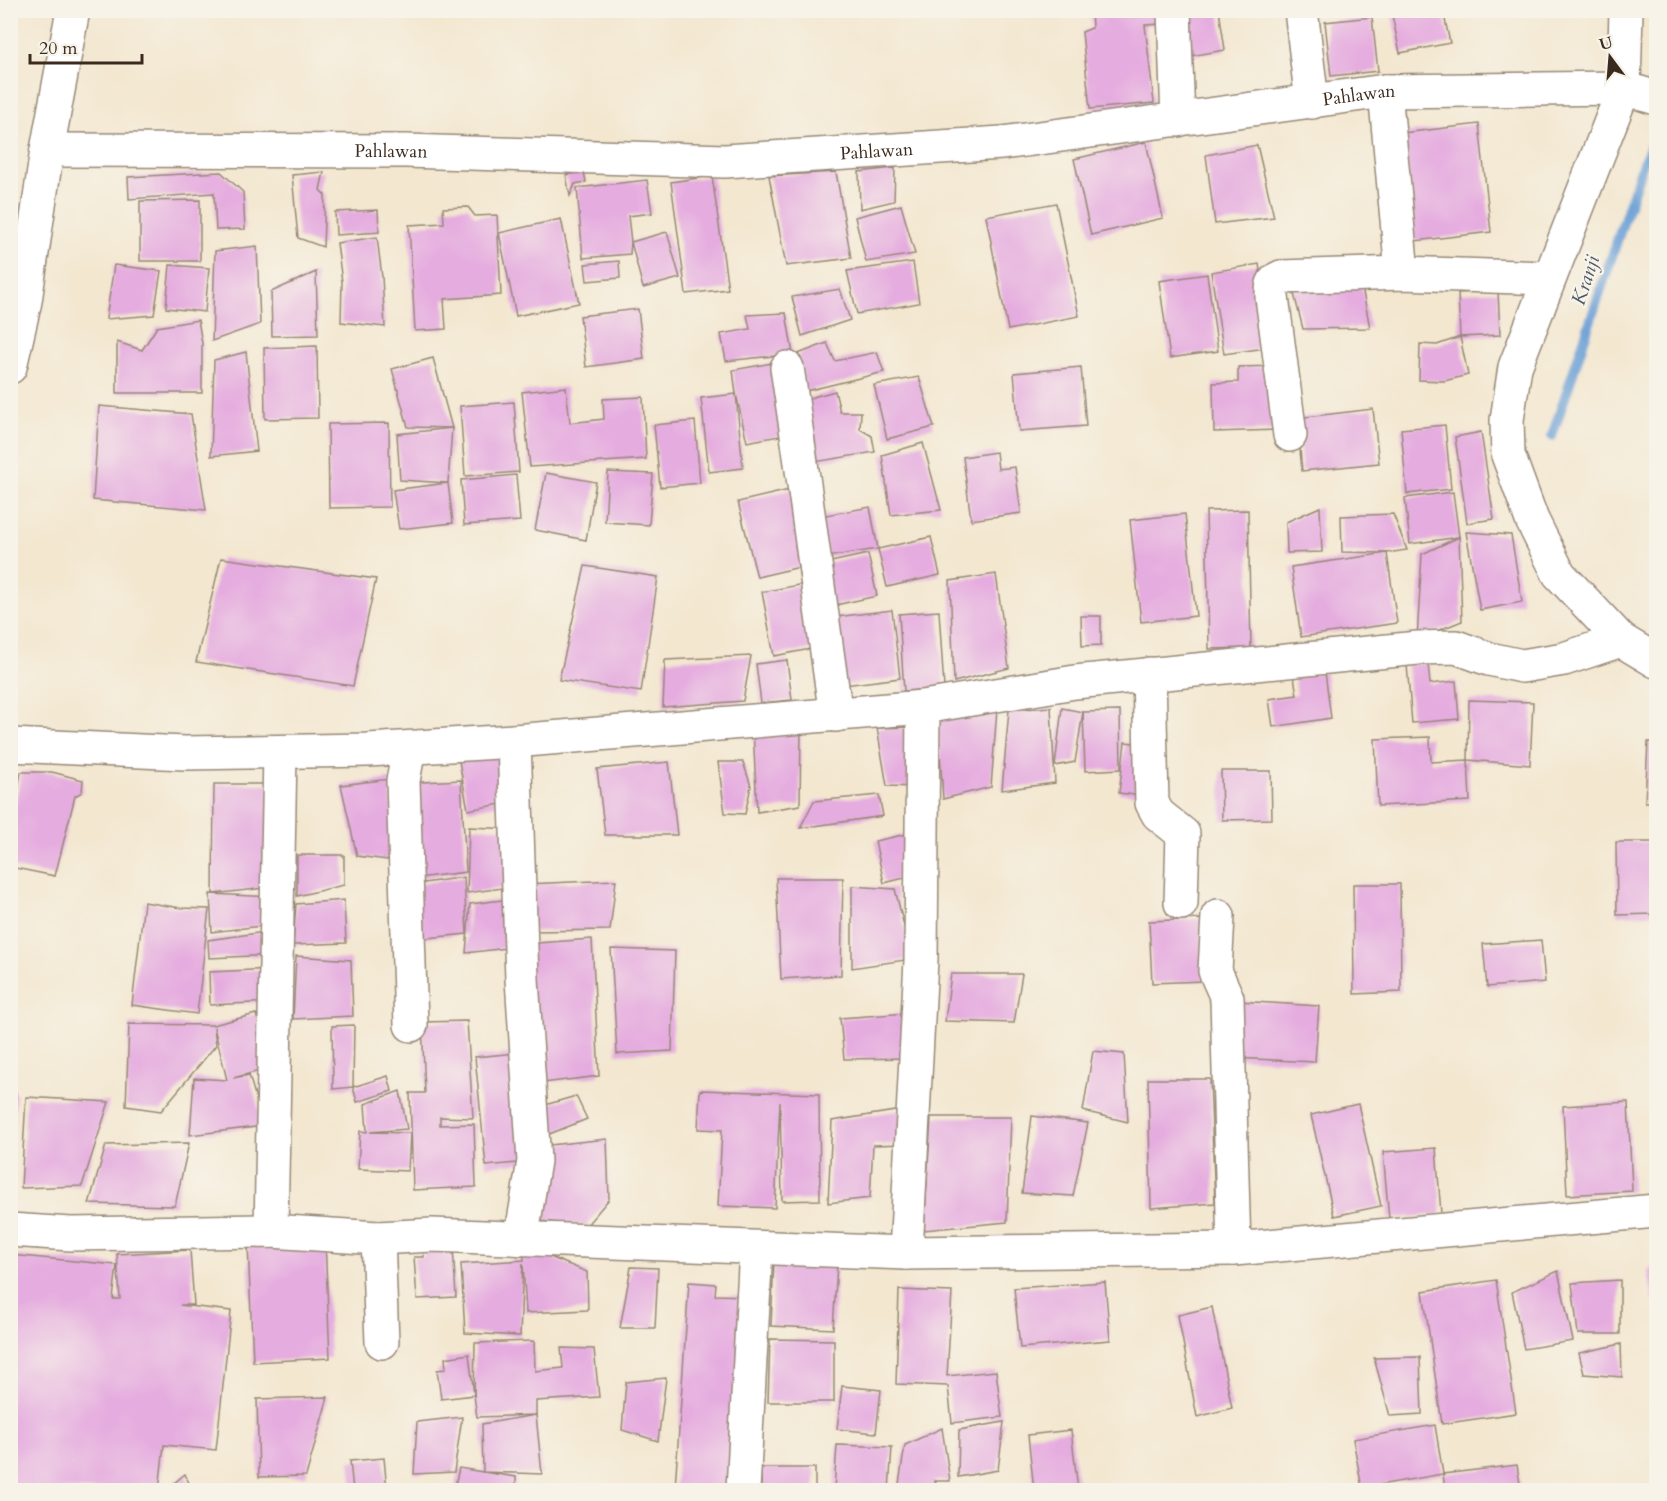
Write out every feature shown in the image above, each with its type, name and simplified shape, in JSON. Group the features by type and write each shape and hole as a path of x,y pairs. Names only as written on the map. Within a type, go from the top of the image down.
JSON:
{"street":[{"path":"10,367 18,301 73,10"},
{"path":"1174,10 1178,120"},
{"path":"1301,10 1312,102"},
{"path":"1626,10 1644,94 1549,278 1515,367 1507,420 1508,455 1532,520 1559,574 1621,640 1656,661"},
{"path":"1385,91 1402,273"},
{"name":"Pahlawan","path":"47,150 406,151 725,161 1002,143 1385,91 1644,94"},
{"path":"1290,435 1272,283 1281,277 1402,273 1549,278"},
{"path":"788,368 808,499 818,591 836,715"},
{"path":"10,745 185,753 409,748 923,707 1075,682 1418,648 1456,647 1489,659 1522,666 1564,659 1621,640"},
{"path":"1149,674 1152,803 1158,814 1184,836 1181,903"},
{"path":"906,1253 921,960 923,707"},
{"path":"514,741 522,979 534,1161 521,1239"},
{"path":"409,748 403,781 411,1025"},
{"path":"271,1231 280,752"},
{"path":"1218,916 1215,971 1227,998 1234,1249"},
{"path":"10,1230 71,1234 271,1231 378,1238 432,1235 906,1253 1234,1249 1656,1211"},
{"path":"378,1238 382,1342"},
{"path":"743,1491 756,1248"}],"building":[{"path":"1091,10 1162,10 1163,24 1145,25 1154,103 1090,109 1082,32 1092,28"},
{"path":"1183,10 1219,10 1225,50 1191,56"},
{"path":"1391,10 1443,10 1450,43 1400,53"},
{"path":"1372,17 1378,71 1331,76 1325,22"},
{"path":"1479,124 1491,232 1415,241 1403,133"},
{"path":"1146,142 1163,218 1091,235 1074,159"},
{"path":"1257,145 1274,217 1215,224 1206,155"},
{"path":"895,168 894,201 860,209 859,172"},
{"path":"221,172 243,192 245,229 216,230 214,193 129,199 128,177"},
{"path":"324,172 320,190 325,195 323,247 298,238 292,175"},
{"path":"584,172 586,182 575,184 570,196 566,175"},
{"path":"836,172 851,258 786,266 769,176"},
{"path":"712,176 728,289 686,294 671,182"},
{"path":"647,180 652,213 628,216 630,254 583,258 577,188"},
{"path":"200,200 200,261 140,261 140,201"},
{"path":"1056,203 1079,316 1008,330 986,216"},
{"path":"901,205 915,254 866,262 855,217"},
{"path":"468,207 475,216 497,215 501,295 444,299 446,329 415,331 409,225 444,223 443,208"},
{"path":"378,210 379,232 336,235 335,212"},
{"path":"561,219 579,303 516,316 499,233"},
{"path":"667,232 680,278 643,288 631,242"},
{"path":"377,237 385,327 341,322 342,282 337,243"},
{"path":"257,246 260,324 212,341 215,251"},
{"path":"619,261 620,278 587,281 585,264"},
{"path":"913,262 919,303 857,314 847,271"},
{"path":"1259,264 1272,347 1224,354 1211,272"},
{"path":"114,265 161,271 154,315 106,319"},
{"path":"170,265 209,268 205,312 166,308"},
{"path":"316,272 318,335 272,336 271,292"},
{"path":"1207,274 1218,351 1170,358 1159,281"},
{"path":"1362,287 1370,328 1303,329 1293,290"},
{"path":"840,289 850,320 802,336 792,297"},
{"path":"1498,291 1500,335 1460,337 1458,293"},
{"path":"638,309 644,359 586,367 580,316"},
{"path":"786,313 793,354 726,361 721,334 750,329 747,315"},
{"path":"198,320 202,343 202,393 117,393 117,342 142,350 157,327"},
{"path":"1460,337 1468,375 1444,381 1419,380 1420,344 1437,345"},
{"path":"827,343 835,361 877,352 884,372 806,391 798,354"},
{"path":"317,346 318,418 265,419 264,348"},
{"path":"246,352 257,451 211,456 214,360"},
{"path":"433,358 452,428 408,427 392,369"},
{"path":"772,363 785,435 747,442 733,370"},
{"path":"1276,366 1278,430 1214,432 1213,383 1238,382 1238,367"},
{"path":"1081,367 1086,426 1019,431 1014,373"},
{"path":"919,377 934,427 887,439 874,385"},
{"path":"566,387 570,423 604,419 603,399 643,397 646,459 530,467 522,392"},
{"path":"835,391 840,412 861,412 860,429 872,436 875,452 809,463 802,400"},
{"path":"736,394 743,468 709,472 701,398"},
{"path":"514,402 519,472 465,476 460,406"},
{"path":"99,406 191,414 206,510 93,500"},
{"path":"1373,409 1379,463 1302,471 1297,418"},
{"path":"695,421 700,483 660,487 654,425"},
{"path":"389,423 390,507 329,508 328,424"},
{"path":"1445,425 1451,489 1407,494 1401,429"},
{"path":"452,428 448,483 400,480 397,434"},
{"path":"1481,432 1494,519 1467,523 1455,437"},
{"path":"923,443 941,510 891,515 882,455"},
{"path":"996,452 998,469 1015,467 1021,513 971,520 963,457"},
{"path":"608,472 653,474 649,525 605,522"},
{"path":"546,473 596,482 586,540 535,530"},
{"path":"516,475 520,521 464,525 461,480"},
{"path":"448,483 453,523 399,529 393,490"},
{"path":"794,489 813,564 757,577 738,502"},
{"path":"1453,492 1459,537 1410,544 1405,498"},
{"path":"870,507 878,549 827,557 820,516"},
{"path":"1320,507 1322,552 1287,553 1286,522"},
{"path":"1248,510 1251,648 1209,649 1206,511"},
{"path":"1185,514 1196,616 1141,622 1130,520"},
{"path":"1393,514 1407,550 1387,553 1342,552 1341,516"},
{"path":"1466,532 1511,535 1522,602 1480,610"},
{"path":"931,537 940,575 887,587 878,549"},
{"path":"1459,537 1462,621 1417,639 1422,554"},
{"path":"1387,553 1397,623 1301,637 1291,567"},
{"path":"868,554 877,596 831,606 822,564"},
{"path":"221,558 376,579 353,686 196,662"},
{"path":"585,566 658,577 641,692 559,680"},
{"path":"996,574 1009,668 954,682 950,581"},
{"path":"809,583 821,647 774,656 762,592"},
{"path":"892,610 900,678 836,686 828,618"},
{"path":"939,611 944,688 904,691 899,614"},
{"path":"1081,616 1101,616 1101,645 1082,646"},
{"path":"751,656 743,701 663,707 665,660"},
{"path":"787,660 792,700 761,703 756,664"},
{"path":"1428,663 1430,684 1456,681 1459,719 1412,723 1407,665"},
{"path":"1325,672 1331,718 1273,727 1269,699 1297,695 1294,677"},
{"path":"1469,700 1533,702 1530,765 1468,760"},
{"path":"1051,707 1055,783 1002,790 1009,710"},
{"path":"1062,708 1083,712 1075,762 1055,766"},
{"path":"997,709 991,787 943,799 938,719"},
{"path":"1120,711 1121,769 1085,771 1083,712"},
{"path":"801,727 800,805 757,812 753,728"},
{"path":"910,727 917,787 887,786 877,728"},
{"path":"1430,737 1431,762 1468,760 1470,801 1378,806 1375,739"},
{"path":"1125,742 1149,745 1143,796 1119,793"},
{"path":"1648,742 1656,742 1656,802 1645,802"},
{"path":"504,753 513,802 468,810 459,761"},
{"path":"669,762 677,835 605,835 597,769"},
{"path":"718,762 743,762 751,786 745,814 725,813"},
{"path":"1221,771 1271,771 1272,819 1222,820"},
{"path":"21,772 52,772 83,780 82,792 75,796 55,876 10,867 10,834"},
{"path":"390,779 395,861 357,856 341,785"},
{"path":"461,780 466,872 409,879 404,783"},
{"path":"214,784 269,784 273,887 213,894"},
{"path":"879,795 883,816 800,828 814,801"},
{"path":"469,827 516,829 517,886 467,893"},
{"path":"916,832 917,875 884,883 875,841"},
{"path":"1616,842 1656,842 1656,914 1617,915"},
{"path":"297,855 344,855 344,885 297,896"},
{"path":"464,877 467,934 417,939 411,885"},
{"path":"776,878 843,878 841,975 781,979"},
{"path":"616,880 610,930 533,931 527,884"},
{"path":"1353,884 1400,884 1401,992 1354,994"},
{"path":"852,886 895,889 912,959 852,968"},
{"path":"210,894 276,897 277,924 212,932"},
{"path":"510,899 515,947 466,953 470,904"},
{"path":"344,900 346,943 293,945 296,904"},
{"path":"144,902 181,908 209,909 197,1014 132,1005"},
{"path":"1201,919 1204,981 1152,983 1149,921"},
{"path":"271,931 273,955 209,958 208,940"},
{"path":"592,939 599,1076 543,1083 523,944"},
{"path":"1541,940 1545,982 1487,987 1483,944"},
{"path":"611,949 675,951 672,1051 617,1054"},
{"path":"296,956 351,960 353,1016 293,1019"},
{"path":"272,969 273,1002 210,1005 209,972"},
{"path":"951,974 1022,974 1014,1023 945,1021"},
{"path":"1238,1001 1319,1006 1315,1062 1234,1058"},
{"path":"908,1013 911,1058 844,1059 840,1018"},
{"path":"256,1014 271,1068 233,1078 249,1075 264,1126 190,1135 194,1078 227,1080 214,1027 216,1045 161,1111 126,1106 129,1024 213,1025"},
{"path":"467,1021 473,1118 440,1117 440,1125 474,1124 476,1187 413,1190 410,1093 425,1093 422,1022"},
{"path":"354,1025 353,1087 333,1089 332,1026"},
{"path":"1093,1051 1124,1054 1128,1122 1083,1111"},
{"path":"518,1053 529,1162 486,1166 475,1057"},
{"path":"388,1076 392,1091 357,1102 353,1087"},
{"path":"1148,1079 1210,1079 1215,1203 1151,1208"},
{"path":"700,1090 819,1094 820,1200 782,1201 780,1102 775,1208 718,1206 722,1130 698,1129"},
{"path":"400,1091 407,1129 370,1132 410,1133 408,1171 358,1169 360,1131 367,1132 365,1104"},
{"path":"10,1093 16,1093 12,1149 10,1149"},
{"path":"576,1096 587,1119 542,1137 538,1107"},
{"path":"26,1097 109,1102 82,1186 21,1188"},
{"path":"1628,1102 1632,1191 1567,1195 1563,1106"},
{"path":"1358,1104 1381,1206 1334,1216 1311,1115"},
{"path":"908,1109 907,1144 873,1145 870,1198 828,1203 832,1121"},
{"path":"1032,1116 1088,1123 1073,1196 1022,1193"},
{"path":"931,1117 1011,1117 1007,1222 924,1230"},
{"path":"607,1139 609,1199 586,1226 531,1220 540,1146"},
{"path":"189,1143 175,1206 89,1204 106,1145"},
{"path":"1436,1148 1441,1214 1389,1219 1383,1152"},
{"path":"325,1240 330,1358 253,1362 248,1244"},
{"path":"453,1246 456,1297 417,1299 414,1257 424,1257 423,1248"},
{"path":"523,1246 587,1272 588,1310 526,1313 523,1263 520,1336 465,1333 461,1264 524,1260"},
{"path":"190,1250 194,1305 180,1305 231,1311 216,1450 164,1445 159,1490 10,1490 10,1255 117,1265 113,1299 120,1299 117,1254"},
{"path":"774,1261 837,1264 833,1329 771,1326"},
{"path":"1656,1264 1656,1301 1653,1301 1648,1270"},
{"path":"631,1267 658,1268 655,1328 620,1328"},
{"path":"1558,1271 1573,1341 1524,1349 1512,1292"},
{"path":"1496,1280 1516,1413 1442,1424 1423,1291"},
{"path":"1620,1280 1620,1334 1578,1334 1572,1283"},
{"path":"689,1282 716,1284 715,1295 747,1296 735,1490 675,1488"},
{"path":"1105,1282 1110,1340 1020,1348 1014,1288"},
{"path":"899,1290 952,1292 947,1376 996,1371 1002,1417 952,1423 948,1386 896,1384"},
{"path":"1212,1307 1232,1408 1197,1417 1178,1315"},
{"path":"770,1339 834,1340 834,1402 768,1402"},
{"path":"534,1341 535,1371 563,1368 561,1348 594,1349 599,1397 536,1401 536,1415 477,1417 474,1395 475,1343"},
{"path":"1621,1344 1622,1377 1584,1374 1579,1353"},
{"path":"469,1354 474,1395 441,1399 437,1370 446,1369 445,1358"},
{"path":"1420,1357 1422,1414 1390,1416 1374,1358"},
{"path":"666,1378 658,1441 622,1430 626,1382"},
{"path":"842,1386 881,1390 876,1433 837,1429"},
{"path":"328,1397 306,1476 259,1477 257,1399"},
{"path":"536,1415 542,1474 483,1472 482,1424"},
{"path":"462,1417 454,1472 414,1474 417,1422"},
{"path":"1004,1422 998,1470 958,1477 959,1430"},
{"path":"1435,1425 1443,1474 1362,1488 1353,1439"},
{"path":"942,1428 950,1481 935,1481 936,1490 898,1490 905,1445"},
{"path":"1071,1430 1078,1490 1034,1490 1028,1435"},
{"path":"837,1445 892,1447 889,1490 834,1490"},
{"path":"384,1458 387,1490 353,1490 350,1461"},
{"path":"1517,1465 1521,1490 1445,1490 1443,1474"},
{"path":"459,1468 516,1477 516,1490 454,1490"},
{"path":"761,1468 815,1468 815,1490 761,1490"},
{"path":"185,1474 192,1490 170,1490 173,1484"},
{"path":"221,1487 256,1489 256,1490 220,1490"}],"waterway":[{"name":"Kranji","path":"1552,436 1643,163 1656,136"}]}
